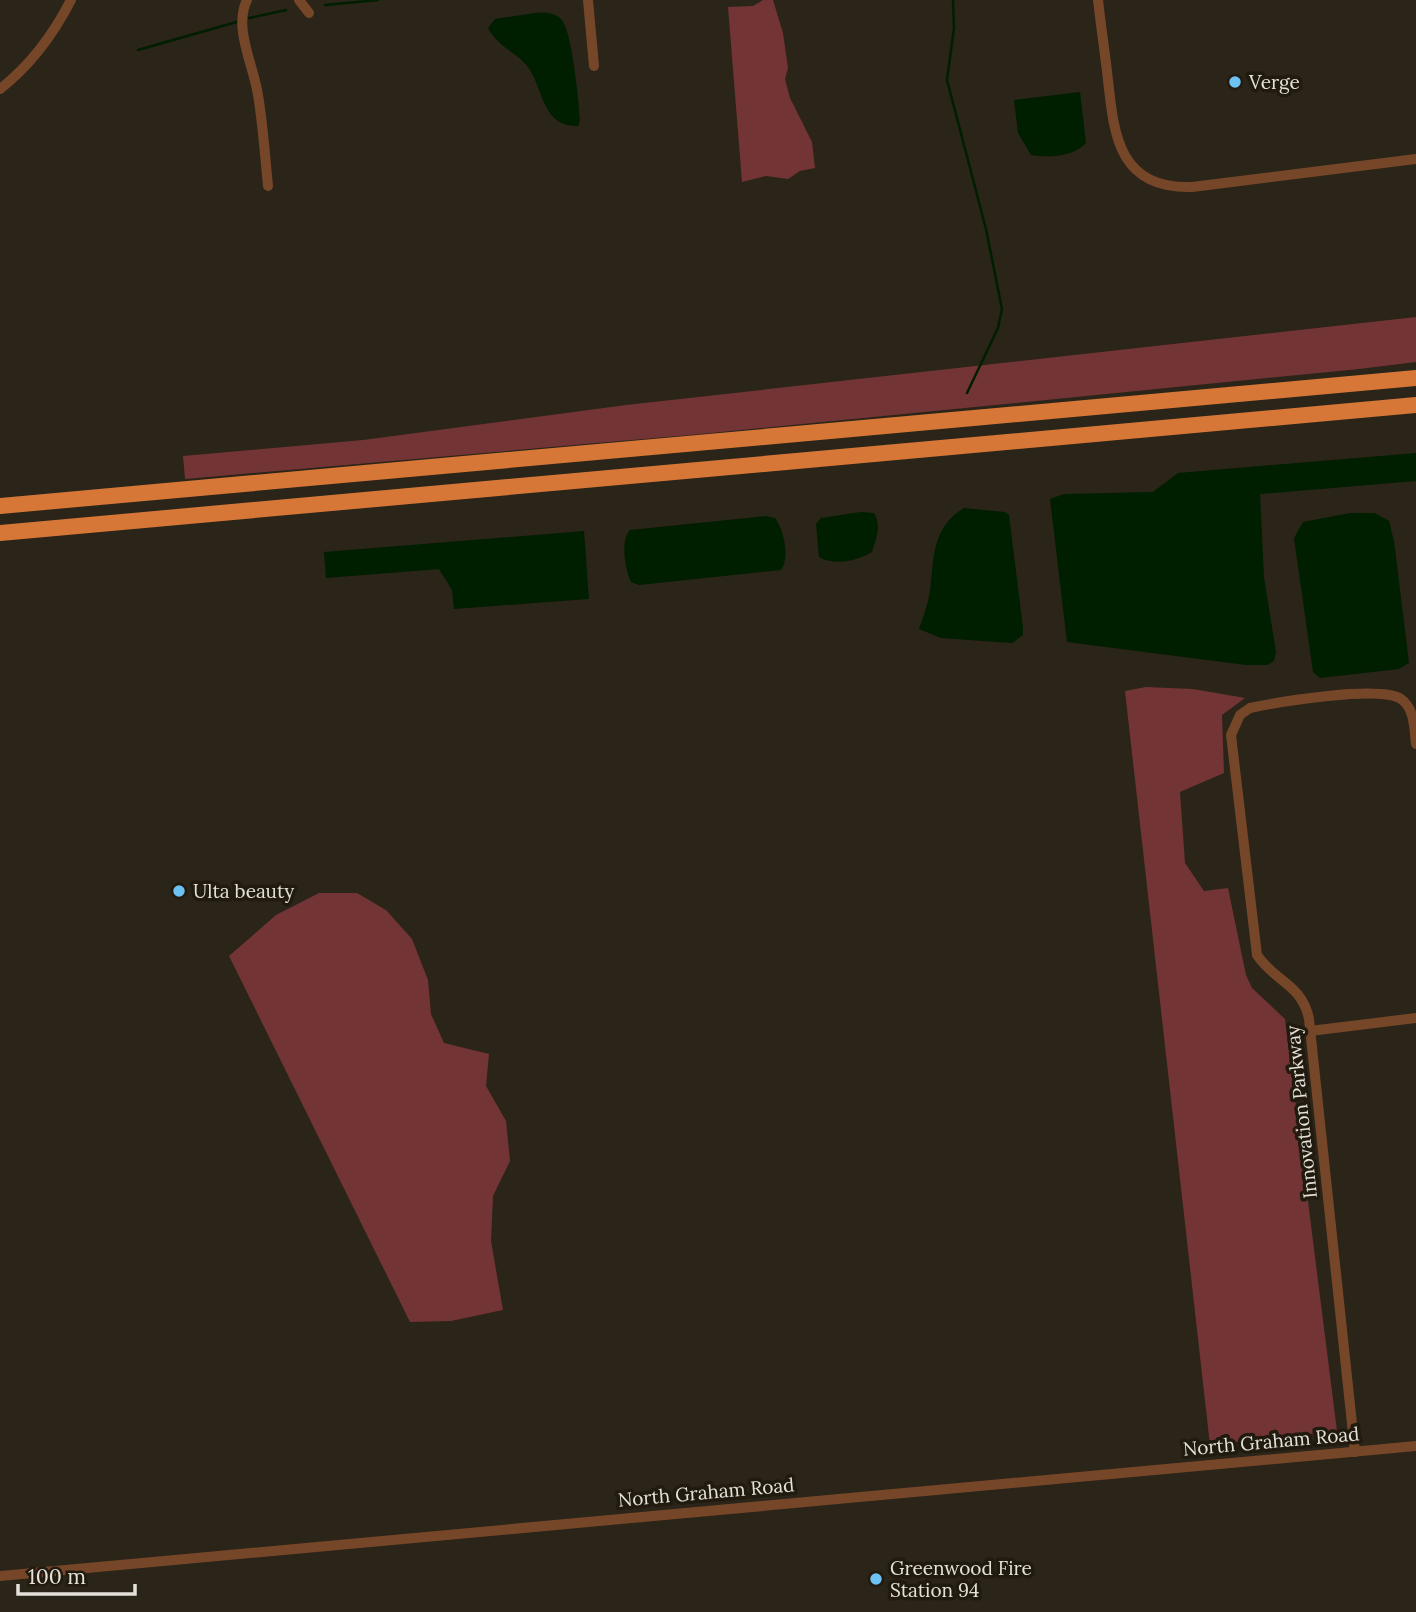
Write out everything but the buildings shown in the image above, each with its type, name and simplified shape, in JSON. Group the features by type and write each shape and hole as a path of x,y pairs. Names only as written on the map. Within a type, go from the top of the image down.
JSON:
{"highway":[{"path":"1196,398 1416,368"},
{"path":"0,506 1416,378"},
{"path":"0,533 1416,405"},
{"path":"1257,419 1416,413"}],"street":[{"path":"0,89 15,77 52,36 71,0"},
{"path":"247,0 242,17 244,40 258,92 268,186"},
{"path":"299,0 309,13"},
{"path":"588,0 594,66"},
{"path":"1098,0 1114,134 1126,159 1143,174 1167,185 1192,187 1416,159"},
{"name":"Innovation Parkway","path":"1355,1452 1310,1031 1302,998 1263,964 1254,944 1232,743 1234,725 1240,715 1250,708 1380,692 1395,696 1407,705 1413,716 1416,744"},
{"path":"1310,1031 1416,1018"},
{"name":"North Graham Road","path":"0,1577 1416,1446"}],"shaded area":[{"path":"763,0 773,0 783,33 788,68 785,79 790,98 812,142 815,168 800,171 788,179 766,176 742,182 728,7 753,6"},
{"path":"535,13 555,15 565,26 572,51 580,121 578,126 566,125 550,113 528,67 497,40 488,28 495,19"},
{"path":"1080,92 1086,143 1081,148 1060,155 1031,155 1018,133 1014,100"},
{"path":"1416,317 1416,362 701,434 185,479 183,456 363,440 626,405"},
{"path":"1416,453 1416,481 1260,494 1264,577 1276,652 1274,661 1267,665 1246,665 1067,642 1050,499 1064,494 1153,492 1178,473"},
{"path":"964,508 1005,512 1009,515 1023,628 1023,635 1012,643 941,638 919,629 929,596 936,544 946,524"},
{"path":"861,512 874,513 878,523 872,552 846,561 819,557 816,524 821,518"},
{"path":"1350,513 1375,513 1389,521 1394,541 1409,663 1399,669 1320,678 1313,672 1294,538 1303,522"},
{"path":"766,516 775,518 783,537 785,558 781,570 639,585 631,582 624,548 630,530"},
{"path":"584,531 589,599 454,609 452,590 439,569 326,578 324,552"},
{"path":"1146,687 1193,689 1245,698 1222,715 1224,773 1180,792 1185,863 1204,891 1228,888 1246,975 1252,988 1285,1019 1337,1431 1210,1445 1125,691"},
{"path":"319,893 357,893 386,910 412,939 428,980 431,1014 444,1043 489,1054 486,1086 506,1121 510,1161 493,1196 491,1241 503,1310 451,1321 410,1322 229,956 276,915"}],"waterway":[{"path":"325,5 378,0"},
{"path":"953,0 954,28 947,80 986,229 1002,309 998,328 967,393"},
{"path":"249,18 286,10"},
{"path":"138,50 240,21"}],"place":[{"name":"Verge","path":"1235,82"},
{"name":"Ulta beauty","path":"179,891"},
{"name":"Greenwood Fire Station 94","path":"876,1579"}]}
